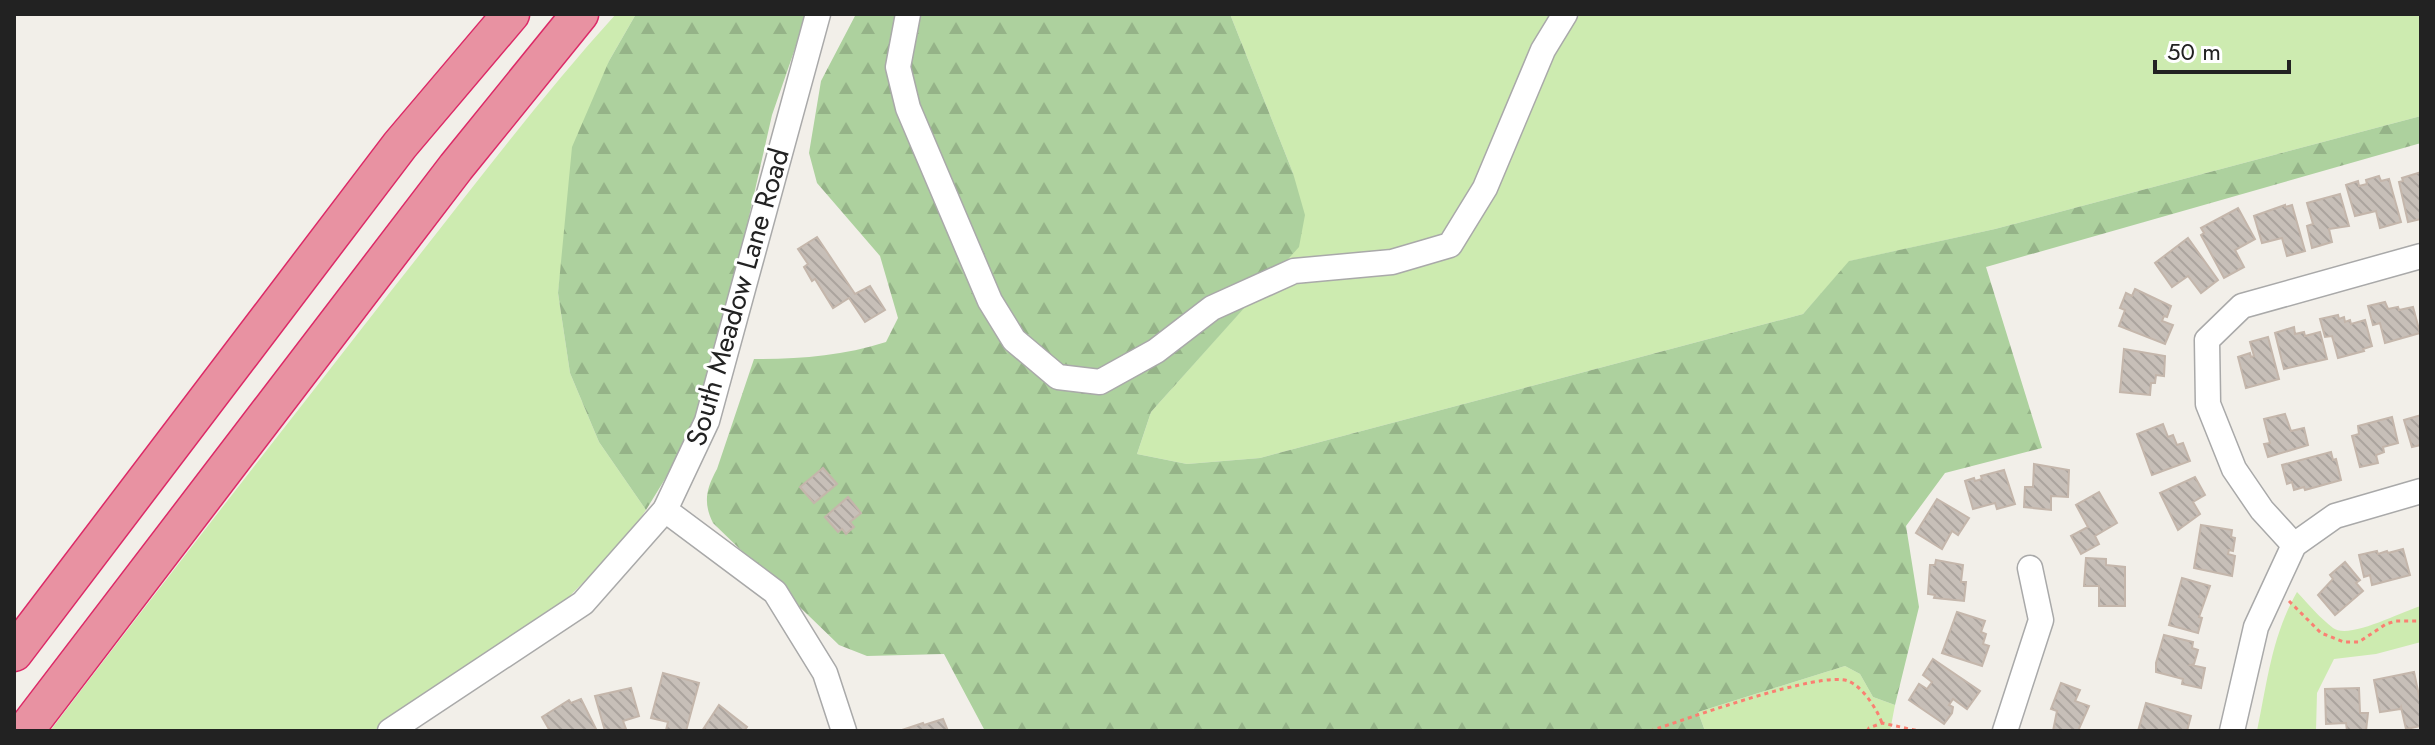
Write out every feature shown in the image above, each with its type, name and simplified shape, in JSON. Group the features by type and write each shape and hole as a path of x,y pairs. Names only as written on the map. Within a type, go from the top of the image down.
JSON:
{"highway":[{"path":"14,653 400,145 511,14"},
{"path":"25,731 456,167 580,14"}],"street":[{"name":"South Meadow Lane Road","path":"390,731 583,603 665,510 707,421 818,14"},
{"path":"908,14 898,67 908,108 990,301 1014,340 1058,377 1100,382 1156,351 1212,308 1294,271 1392,262 1450,245 1485,188 1543,50 1565,14"},
{"path":"2294,545 2262,510 2234,469 2208,404 2207,340 2242,306 2421,256"},
{"path":"2232,731 2256,627 2294,545 2335,516 2421,491"},
{"path":"665,510 775,592 825,673 844,731"},
{"path":"2005,731 2041,620 2030,568"}],"path":[{"path":"2288,600 2321,633 2344,642 2359,642 2396,621 2421,621"},
{"path":"1650,731 1809,682 1836,678 1851,681 1878,711 1882,723"},
{"path":"1867,731 1882,723 1919,731"}],"green space":[{"path":"616,14 636,14 609,61 564,243 558,293 570,373 599,442 646,510 625,540 555,611 373,731 50,731 501,151"},
{"path":"636,14 807,14 772,115 715,367 684,448 646,510 599,442 570,373 558,293 572,147 609,61"},
{"path":"856,14 1230,14 1293,173 1305,215 1299,247 1151,412 1137,454 1187,464 1260,458 1803,314 1849,261 1995,229 2421,116 2421,143 1986,267 2042,448 1945,473 1906,526 1919,607 1895,705 1873,697 1860,674 1845,666 1698,712 1705,731 985,731 944,654 867,656 839,645 713,523 708,509 710,483 754,359 821,356 870,347 886,342 898,318 880,256 817,183 809,153 821,81"},
{"path":"1230,14 2421,14 2421,116 1995,229 1850,261 1803,314 1260,458 1187,464 1137,454 1151,412 1299,246 1293,173"},
{"path":"2297,592 2328,624 2341,631 2362,628 2421,606 2421,642 2376,654 2334,659 2317,693 2316,731 2257,731 2276,642"},
{"path":"1845,666 1860,674 1873,697 1895,705 1890,731 1705,731 1698,712"}],"building":[{"path":"2421,172 2421,219 2408,222 2399,182 2403,181 2402,178"},
{"path":"2379,176 2381,181 2389,179 2401,222 2380,228 2376,211 2355,216 2346,185 2358,181 2359,186 2367,184 2366,180"},
{"path":"2340,194 2349,226 2329,229 2332,242 2312,248 2307,226 2313,224 2307,203"},
{"path":"2292,205 2305,251 2287,256 2282,238 2262,243 2254,216"},
{"path":"2238,208 2255,239 2235,250 2244,267 2224,278 2201,235 2204,233 2201,228"},
{"path":"817,237 855,294 870,286 885,310 865,322 849,298 833,308 815,279 812,281 804,267 808,264 798,249"},
{"path":"2188,238 2218,280 2201,293 2188,276 2172,287 2155,263"},
{"path":"2135,289 2171,306 2162,321 2173,325 2165,344 2119,326 2125,310 2120,308 2126,293 2132,296"},
{"path":"2385,302 2388,309 2413,307 2420,333 2385,343 2380,323 2373,325 2368,306"},
{"path":"2338,315 2339,319 2344,317 2345,322 2350,320 2351,324 2365,320 2372,346 2338,358 2332,336 2325,337 2320,319"},
{"path":"2294,327 2295,334 2304,332 2305,336 2320,332 2327,359 2284,369 2275,333"},
{"path":"2268,337 2279,379 2246,388 2238,357 2250,353 2251,357 2254,356 2250,342"},
{"path":"2124,349 2165,356 2164,376 2156,375 2155,383 2151,383 2150,395 2120,392"},
{"path":"2285,414 2291,431 2304,428 2308,445 2268,457 2264,444 2270,443 2264,419"},
{"path":"2421,415 2421,445 2412,447 2404,420"},
{"path":"2392,417 2398,443 2383,447 2384,452 2376,455 2378,463 2360,467 2352,436 2359,434 2358,426"},
{"path":"2163,424 2168,437 2173,435 2177,445 2183,443 2190,461 2152,475 2137,434"},
{"path":"2331,452 2341,480 2305,490 2304,487 2294,490 2292,482 2287,484 2282,465"},
{"path":"2034,464 2069,470 2068,497 2051,496 2051,510 2024,507 2025,487 2033,487"},
{"path":"823,468 837,484 814,503 800,487"},
{"path":"2004,470 2015,504 1997,509 1995,503 1973,509 1965,481 1974,478 1975,481 1982,479 1981,476"},
{"path":"2195,477 2205,495 2193,502 2200,514 2178,530 2160,493"},
{"path":"2099,492 2117,523 2095,536 2099,544 2081,554 2071,536 2088,527 2076,505"},
{"path":"848,497 861,513 850,522 854,527 846,534 842,529 838,532 825,517"},
{"path":"1937,499 1969,518 1958,535 1952,531 1942,549 1916,533"},
{"path":"2201,525 2232,530 2231,537 2235,538 2233,551 2229,550 2228,554 2235,556 2232,576 2194,568"},
{"path":"2403,549 2410,575 2372,585 2370,575 2364,577 2359,555"},
{"path":"2086,558 2106,559 2106,565 2125,567 2125,606 2099,606 2099,586 2084,586"},
{"path":"1936,560 1963,565 1961,582 1966,582 1964,601 1934,598 1935,595 1928,594 1930,565 1935,565"},
{"path":"2345,562 2360,580 2356,583 2363,591 2335,615 2318,595 2333,579 2330,575"},
{"path":"2182,578 2210,586 2199,617 2202,618 2198,633 2169,625"},
{"path":"1957,612 1985,621 1981,632 1986,634 1983,644 1989,646 1982,666 1942,653"},
{"path":"2164,635 2193,642 2192,648 2198,650 2191,665 2205,668 2201,688 2182,684 2183,679 2156,672"},
{"path":"1933,659 1980,691 1967,709 1953,699 1949,705 1953,707 1952,713 1944,724 1909,700 1919,684 1927,689 1932,682 1923,675"},
{"path":"2414,672 2421,705 2421,726 2406,729 2401,707 2380,712 2374,680"},
{"path":"663,673 699,683 686,731 666,730 668,722 651,718"},
{"path":"2061,683 2080,690 2075,701 2089,706 2078,731 2053,731 2057,711 2051,709"},
{"path":"631,688 639,716 623,721 626,729 605,731 595,696"},
{"path":"2359,688 2360,713 2368,713 2366,731 2347,731 2346,723 2326,724 2325,689"},
{"path":"581,699 597,731 550,731 542,717 569,700 571,703"},
{"path":"2146,703 2191,716 2187,731 2138,731"},
{"path":"719,705 747,727 744,731 702,731"},
{"path":"943,719 948,731 899,731 923,723"}]}
